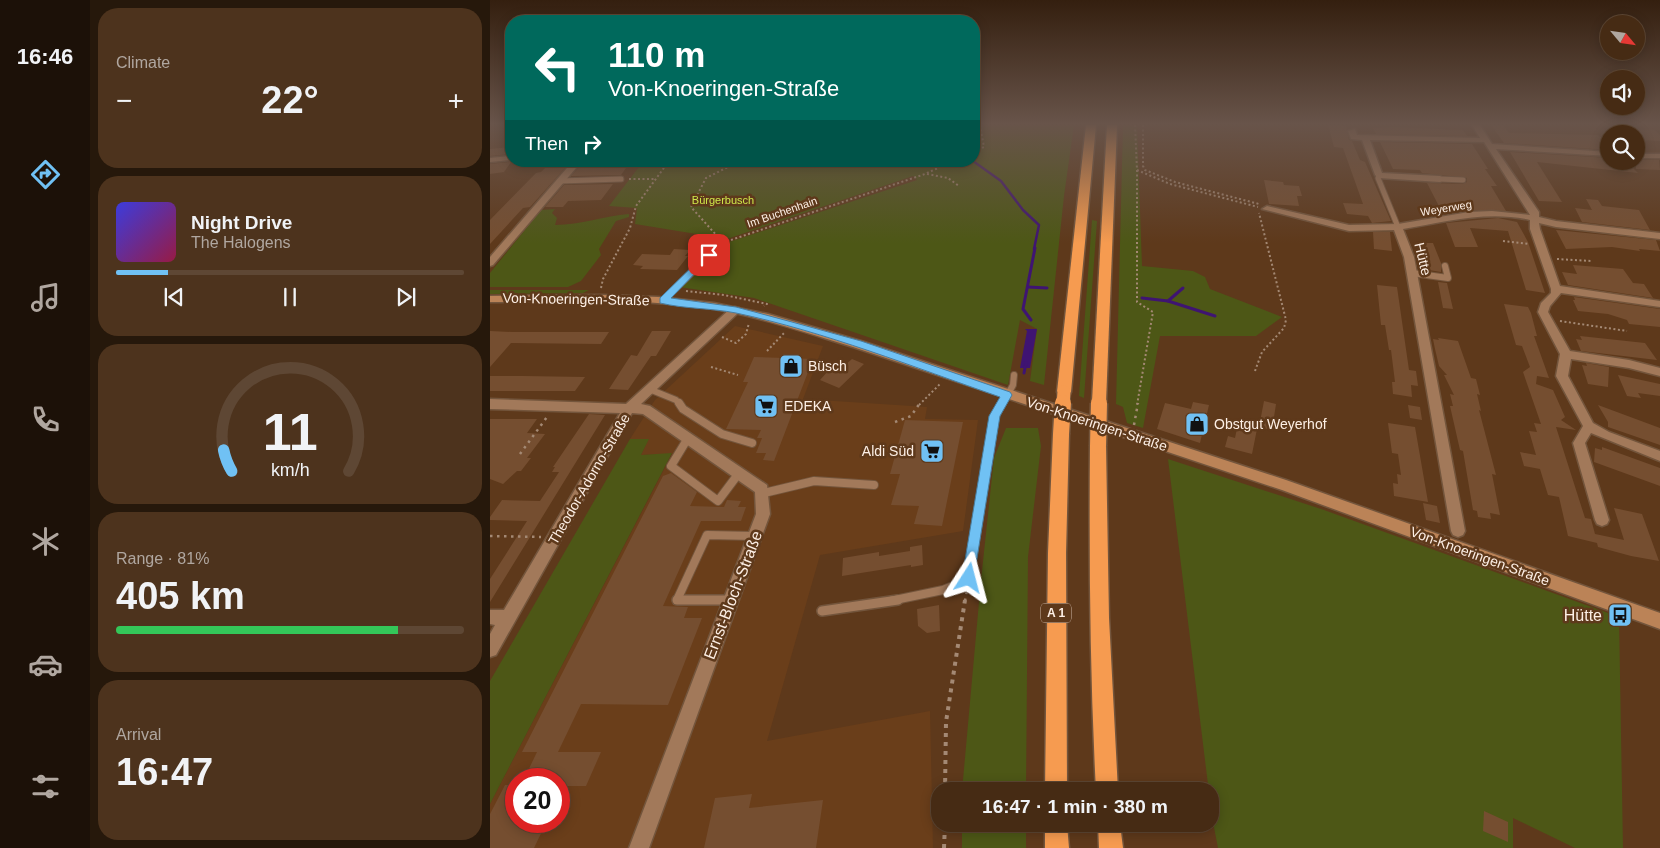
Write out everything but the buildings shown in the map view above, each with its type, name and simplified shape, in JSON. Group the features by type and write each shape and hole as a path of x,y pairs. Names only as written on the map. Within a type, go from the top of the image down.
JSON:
{"highway":[{"name":"A 1","path":"1056,782 1057,553 1061,434 1086,165"},
{"path":"1106,782 1102,727 1098,564 1098,446 1110,165"},
{"path":"1056,832 1057,848"},
{"path":"1110,832 1111,848"}],"main road":[{"name":"Von-Knoeringen-Straße","path":"490,298 664,300 736,310 857,344 1286,486 1660,621"}],"street":[{"path":"1375,165 1379,175 1440,179"},
{"path":"1502,165 1534,212 1535,229 1556,289 1556,294 1544,309 1546,319 1566,354 1562,376 1589,426 1605,435 1660,456"},
{"path":"490,263 573,167"},
{"name":"Weyerweg","path":"1263,208 1349,228 1398,228 1469,214 1509,215 1556,224 1660,236"},
{"name":"Hütte","path":"1398,228 1405,242 1412,273 1458,531"},
{"path":"1556,289 1660,304"},
{"name":"Theodor-Adorno-Straße","path":"490,648 629,408 736,310"},
{"path":"1566,354 1629,364 1660,372"},
{"path":"490,404 646,409 762,489 764,493"},
{"path":"1589,426 1579,443 1602,520"},
{"name":"Ernst-Bloch-Straße","path":"639,848 763,514 764,493"},
{"path":"490,618 508,618"}],"lane":[{"name":"Hütte","path":"1379,175 1378,178 1398,228"},
{"path":"560,181 621,179"},
{"path":"1440,179 1463,180"},
{"path":"664,300 723,242"},
{"path":"1412,273 1448,278 1445,266"},
{"path":"822,611 933,593 960,585 969,578 995,416 1013,385 1014,375"},
{"path":"649,389 676,400 683,409 722,434 752,443"},
{"path":"688,438 683,443 671,466 718,500 726,494 733,478 739,473"},
{"path":"764,493 814,482 874,485"},
{"path":"730,600 676,600 708,535 755,536"}],"path":[{"path":"1133,436 1153,312 1137,302 1137,165"},
{"path":"1143,165 1145,170 1175,182 1257,202 1263,208"},
{"path":"599,298 603,279 630,228 636,206 664,167"},
{"path":"723,242 690,207 706,178 728,167"},
{"name":"Im Buchenhain","path":"723,242 925,174 940,167"},
{"path":"1137,170 1170,184 1263,208"},
{"path":"925,174 948,178 959,186"},
{"path":"621,179 655,179"},
{"path":"1255,371 1262,352 1284,328 1286,320 1258,209 1263,208"},
{"path":"1503,241 1540,245"},
{"path":"1545,259 1591,261"},
{"path":"724,337 736,343 746,334 748,324 755,316"},
{"path":"1546,319 1626,331"},
{"path":"767,351 782,334"},
{"path":"712,367 738,375"},
{"path":"895,422 911,416 914,408 949,375"},
{"path":"520,454 555,406"},
{"path":"490,536 556,537"},
{"path":"945,782 946,722 969,578"},
{"path":"944,848 945,832"}],"shaded area":[{"path":"735,326 823,346 803,399 927,407 925,419 978,420 963,531 820,555 767,741 930,711 931,832 933,832 933,848 490,848 490,804 505,775 505,833 570,833 570,768 509,768 672,454 641,455 648,440 630,439 655,400"},
{"path":"1025,329 1037,329 1030,368 1020,368 1027,331"}],"green space":[{"name":"Bürgerbusch","path":"980,165 1068,165 1044,385 1030,381 1037,329 1020,320 1008,385 754,298 679,287 726,243 917,180 913,176 727,239 635,224 637,208 609,206 639,167 980,167"},
{"path":"1122,165 1138,165 1142,266 1193,271 1205,277 1210,289 1282,317 1256,336 1160,336 1143,428 1127,423 1123,407 1116,404"},
{"path":"555,209 552,213 557,218 555,225 574,224 629,214 629,217 616,221 599,249 601,255 581,281 568,287 490,287 490,273 541,210"},
{"path":"1092,220 1097,221 1084,398 1079,396"},
{"path":"490,290 589,290 583,293 490,294"},
{"path":"1006,428 1038,428 1041,446 1028,557 1026,782 963,782 994,458"},
{"path":"630,439 649,439 641,455 672,453 509,768 505,768 505,775 490,804 490,681"},
{"path":"1168,459 1324,510 1619,617 1623,848 1575,848 1513,818 1513,848 1218,848 1215,832 1219,832 1219,782 1208,782"},
{"path":"962,832 1026,832 1026,848 962,848"}],"waterway":[{"path":"980,166 1001,181 1023,210 1039,225 1034,249"},
{"path":"1031,320 1023,309 1035,248"},
{"path":"1028,287 1047,288"},
{"path":"1168,301 1183,288"},
{"path":"1142,298 1168,301"},
{"path":"1168,301 1215,316"},
{"path":"1024,373 1026,363"}],"place":[{"name":"Büsch","path":"791,366"},
{"name":"EDEKA","path":"766,406"},
{"name":"Obstgut Weyerhof","path":"1197,424"},
{"name":"Aldi Süd","path":"932,451"},
{"name":"Hütte","path":"1620,615"}],"route":[{"path":"709,255 664,300 736,310 792,325 857,344 1007,395 995,416 969,578"}]}
